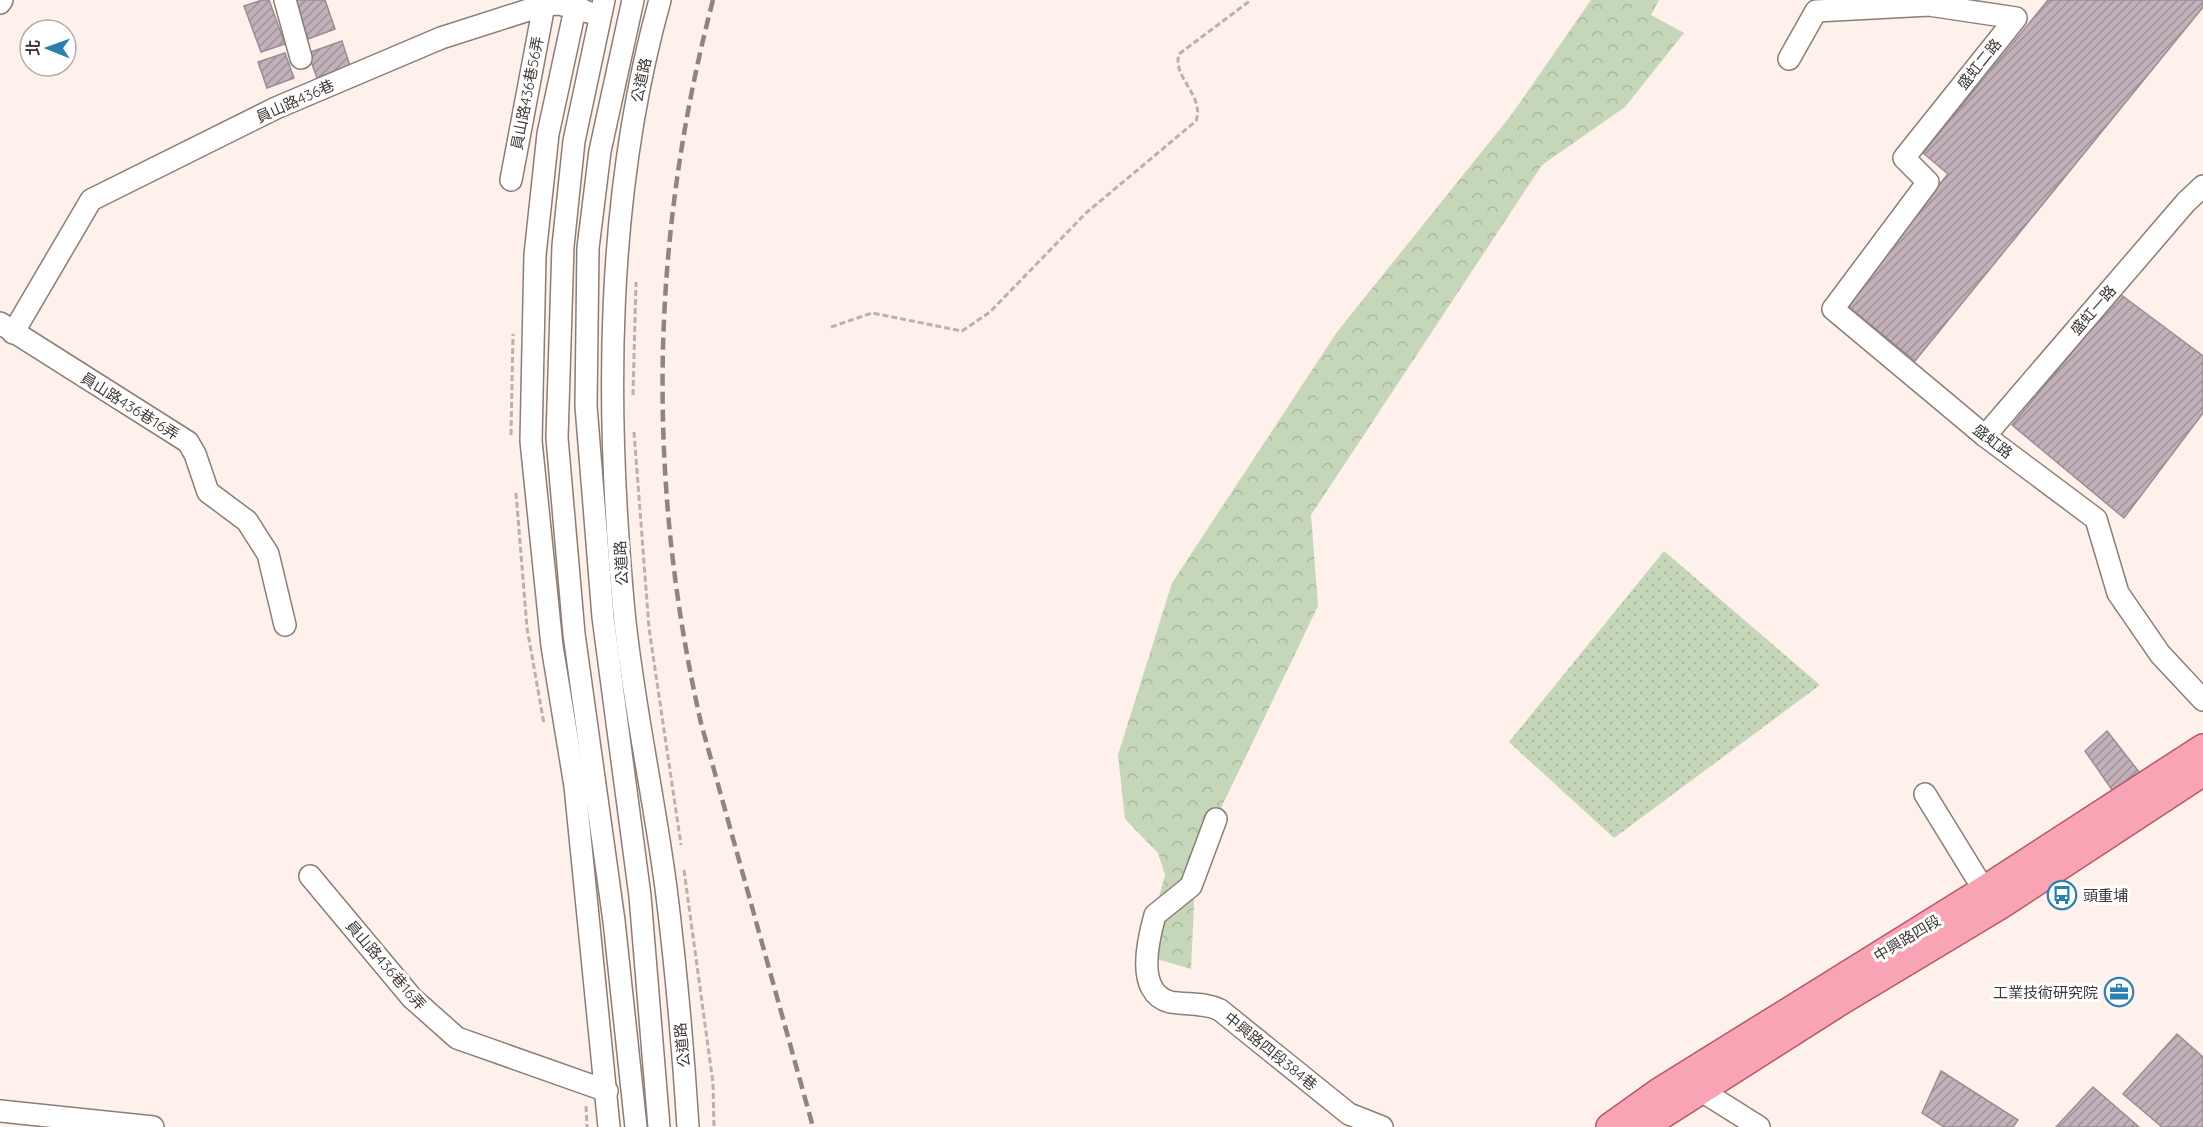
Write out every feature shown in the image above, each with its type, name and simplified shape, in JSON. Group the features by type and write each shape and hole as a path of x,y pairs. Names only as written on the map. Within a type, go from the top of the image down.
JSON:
{"main road":[{"name":"中興路四段","path":"1991,898 2203,747"},
{"name":"中興路四段","path":"1643,1127 1676,1099 1991,898 2203,772"},
{"name":"中興路四段","path":"1610,1127 1676,1099"}],"street":[{"path":"285,0 301,58"},
{"name":"公道路","path":"633,0 600,151 588,248 586,406 603,617 640,896 659,1127"},
{"name":"公道路","path":"660,0 662,27 627,154 616,254 612,407 624,613 666,888 688,1127"},
{"path":"576,4 548,134 535,255 531,441 552,646 575,786 609,1127"},
{"name":"員山路436巷","path":"6,328 92,200 276,108 441,38 544,5 576,4 602,8 627,21 662,27"},
{"name":"員山路436巷56弄","path":"511,180 544,5"},
{"name":"盛虹二路","path":"1790,59 1816,11 1929,5 2016,18 1904,158 1928,182 1833,309"},
{"path":"602,8 574,141 563,246 557,438 574,634 614,921 636,1127"},
{"name":"盛虹一路","path":"1985,436 2186,202 2203,186"},
{"name":"盛虹路","path":"1833,309 1985,436 2096,519 2118,593 2160,654 2203,700"},
{"name":"員山路436巷16弄","path":"6,328 188,442 195,454 207,492 247,521 268,554 285,625"},
{"path":"1925,794 1991,898"},
{"name":"中興路四段384巷","path":"1216,819 1191,886 1155,915 1147,977 1150,988 1168,1001 1211,1006 1220,1010 1349,1114 1370,1124"},
{"name":"員山路436巷16弄","path":"310,876 412,998 457,1038 607,1091"},
{"path":"1676,1099 1759,1127"},
{"path":"0,1111 153,1127"}],"path":[{"path":"831,327 872,313 945,329 962,331 973,326 990,312 1086,213 1196,121 1196,99 1177,66 1179,54 1251,0"},
{"path":"633,404 636,278"},
{"path":"634,428 649,628 681,849"},
{"path":"683,861 713,1083 714,1127"}],"green space":[{"path":"1591,0 1659,0 1651,15 1684,33 1625,107 1542,165 1311,515 1318,606 1196,860 1191,969 1143,955 1165,875 1158,853 1125,819 1118,755 1172,583 1337,332 1512,114"},
{"path":"1664,551 1820,685 1614,838 1509,742"}],"building":[{"path":"269,0 285,44 261,52 244,6"},
{"path":"294,0 325,0 335,29 308,39"},
{"path":"2048,0 2203,0 2203,7 1915,361 1843,302 1948,174 1923,153"},
{"path":"342,41 350,66 317,78 308,53"},
{"path":"285,53 294,78 267,88 258,62"},
{"path":"2120,294 2203,356 2203,413 2124,518 2012,425"},
{"path":"2107,731 2143,777 2117,797 2085,751"},
{"path":"2177,1034 2203,1057 2203,1127 2162,1127 2123,1094"},
{"path":"1941,1071 2018,1120 2013,1127 1944,1127 1922,1113"},
{"path":"2093,1087 2139,1127 2056,1127"}],"railway":[{"path":"713,0 692,90 677,180 667,270 663,361 664,451 671,542 683,632 701,723 813,1127"}],"place":[{"name":"頭重埔","path":"2062,895"},
{"name":"工業技術研究院","path":"2119,992"}]}
